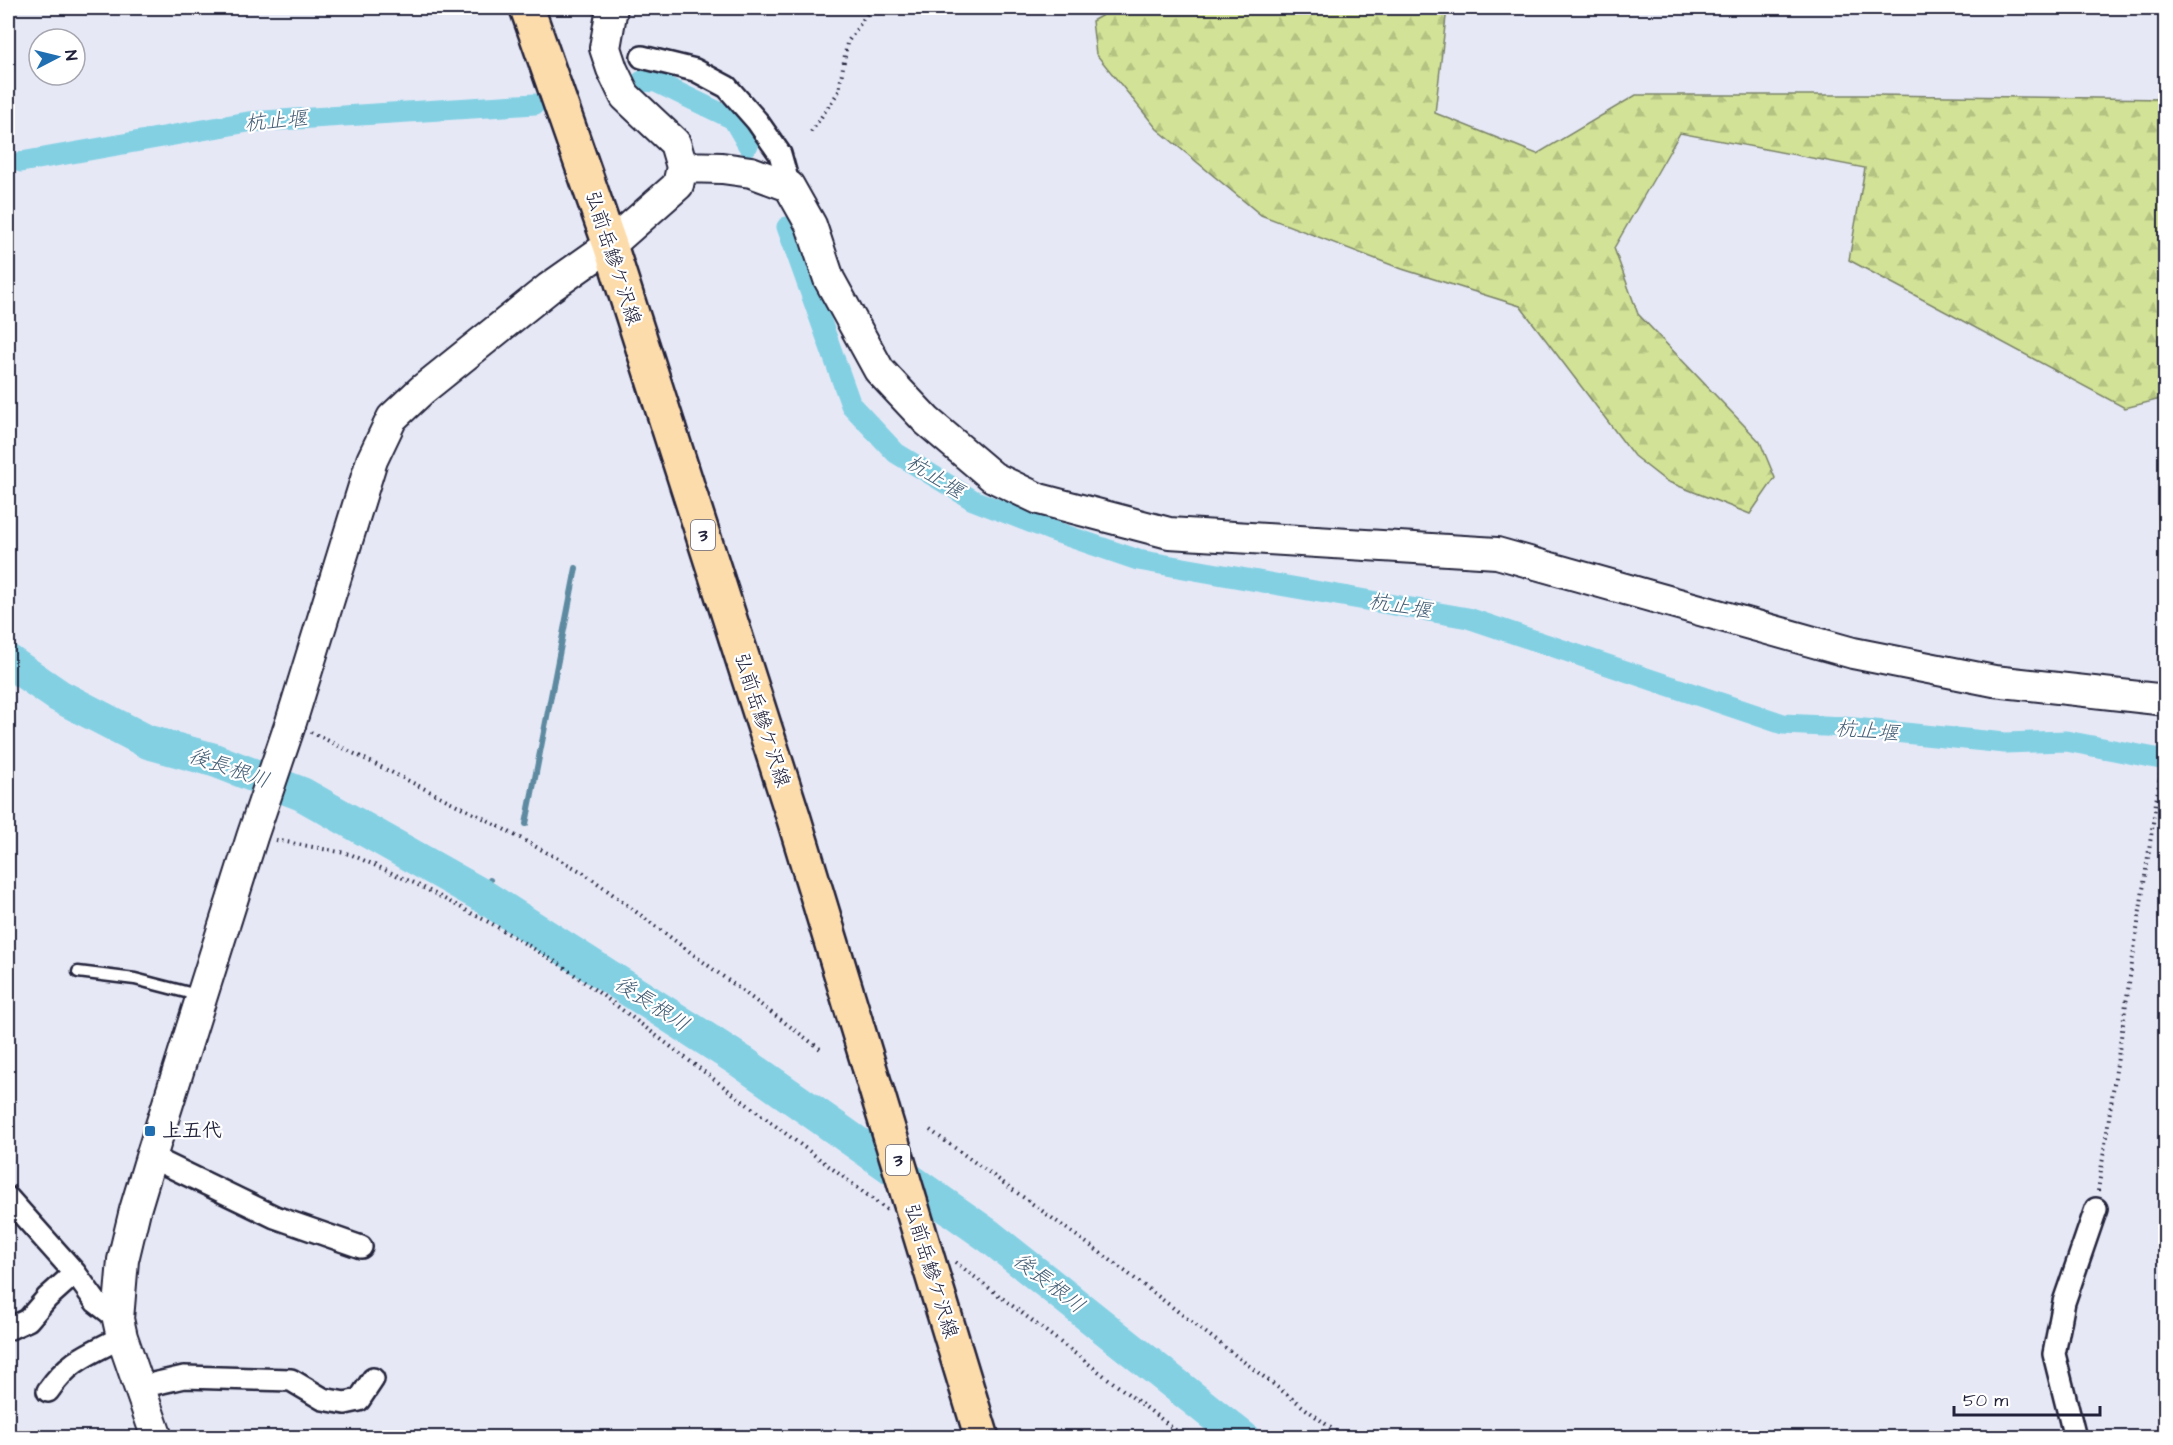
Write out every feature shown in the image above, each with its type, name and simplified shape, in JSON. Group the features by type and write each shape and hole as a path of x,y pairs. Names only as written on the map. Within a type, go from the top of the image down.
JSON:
{"main road":[{"name":"弘前岳鰺ケ沢線","path":"527,8 610,245 794,819 869,1066 938,1256 982,1437"}],"street":[{"path":"157,1437 120,1328 123,1260 151,1158 291,722 372,460 393,418 431,382 549,288 610,245 678,185 682,167 675,143 625,96 612,69 605,48 612,8"},
{"path":"642,57 696,70 727,87 757,121 780,154 789,186 811,225 829,279 879,370 927,421 993,477 1039,500 1169,533 1497,553 1853,653 1994,681 2166,700"},
{"path":"682,167 722,168 751,172 789,186"},
{"path":"151,1158 275,1217 361,1247"},
{"path":"8,1198 75,1273 96,1302 120,1328"},
{"path":"2075,1437 2054,1354 2064,1302 2096,1209"},
{"path":"8,1329 27,1320 75,1273"},
{"path":"48,1391 60,1374 120,1328"},
{"path":"140,1387 184,1377 291,1380 322,1399 345,1403 359,1400 373,1379"}],"lane":[{"path":"78,972 135,979 202,996"}],"path":[{"path":"811,132 839,91 848,43 871,8"},
{"path":"291,722 487,820 584,873 823,1051"},
{"path":"2096,1209 2166,736"},
{"path":"2158,778 2166,780"},
{"path":"253,836 350,854 416,884 494,925 561,965 892,1215"},
{"path":"930,1130 1113,1262 1344,1437"},
{"path":"938,1256 1186,1437"}],"green space":[{"path":"1115,8 1447,8 1435,113 1537,154 1636,95 1875,95 2165,99 2165,398 2125,408 1849,260 1865,168 1680,133 1614,248 1638,314 1760,442 1775,478 1750,514 1666,481 1634,456 1520,306 1402,269 1261,215 1157,129 1096,54 1092,21"}],"waterway":[{"name":"杭止堰","path":"642,81 656,82 733,119 748,145"},
{"name":"杭止堰","path":"21,162 248,122 535,104"},
{"name":"杭止堰","path":"787,227 851,405 896,453 973,500 1050,530 1138,560 1468,618 1783,724 1844,727 2005,743 2066,741 2166,760"},
{"path":"526,824 576,568"},
{"name":"後長根川","path":"8,661 59,696 148,742 214,760 302,794 483,896 742,1062 989,1236 1243,1438"},
{"path":"483,896 490,880"}],"place":[{"name":"上五代","path":"150,1131"}]}
